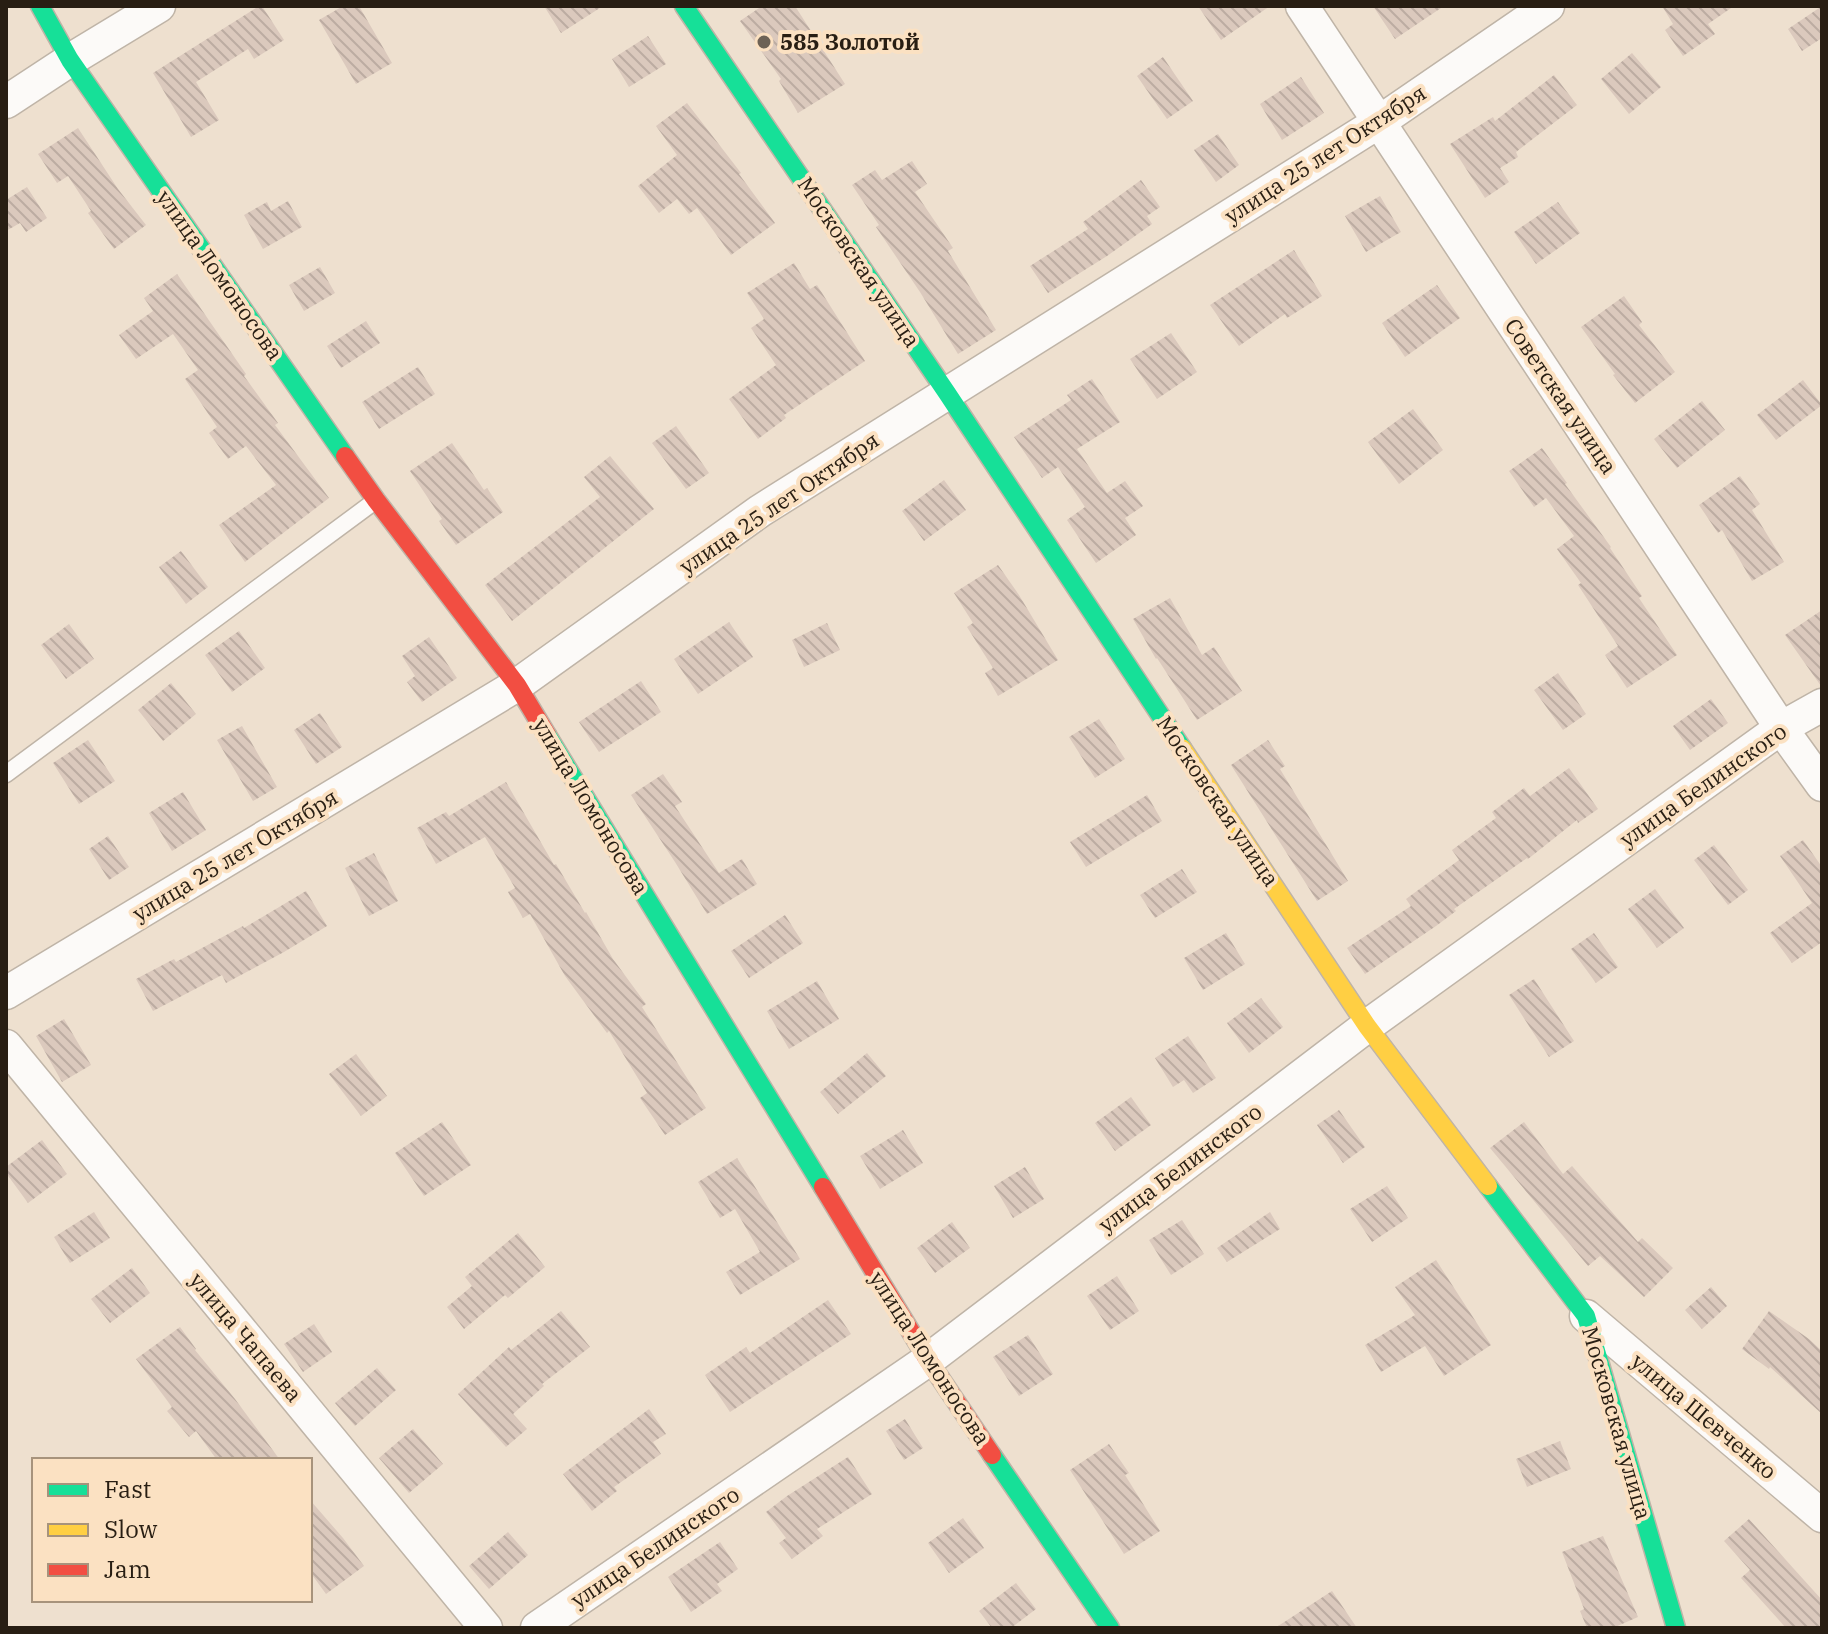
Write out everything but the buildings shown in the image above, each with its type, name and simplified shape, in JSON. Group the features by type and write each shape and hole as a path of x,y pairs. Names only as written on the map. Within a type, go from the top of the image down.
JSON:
{"street":[{"name":"улица Ломоносова","path":"40,6 70,60 376,500 517,685 928,1360 1110,1628"},
{"path":"6,102 159,6"},
{"name":"Московская улица","path":"684,6 947,393 1367,1026 1586,1316 1676,1628"},
{"name":"Советская улица","path":"1302,6 1781,728 1822,785"},
{"name":"улица 25 лет Октября","path":"6,993 517,685 760,511 1379,122 1548,6"},
{"name":"улица Белинского","path":"537,1628 928,1360 1367,1026 1781,728 1822,705"},
{"name":"улица Чапаева","path":"6,1046 486,1628"},
{"name":"улица Шевченко","path":"1586,1316 1822,1516"}],"lane":[{"path":"6,774 376,500"}],"traffic: fast":[{"path":"40,6 70,60 345,456"},
{"path":"684,6 947,393 1182,748"},
{"path":"547,735 823,1187"},
{"path":"1488,1186 1586,1316 1676,1628"},
{"path":"992,1455 1110,1628"}],"traffic: slow":[{"path":"1182,748 1367,1026 1488,1186"}],"traffic: jam":[{"path":"345,456 517,685 547,735"},
{"path":"823,1187 928,1360 992,1455"}],"place":[{"name":"585 Золотой","path":"764,42"}]}
